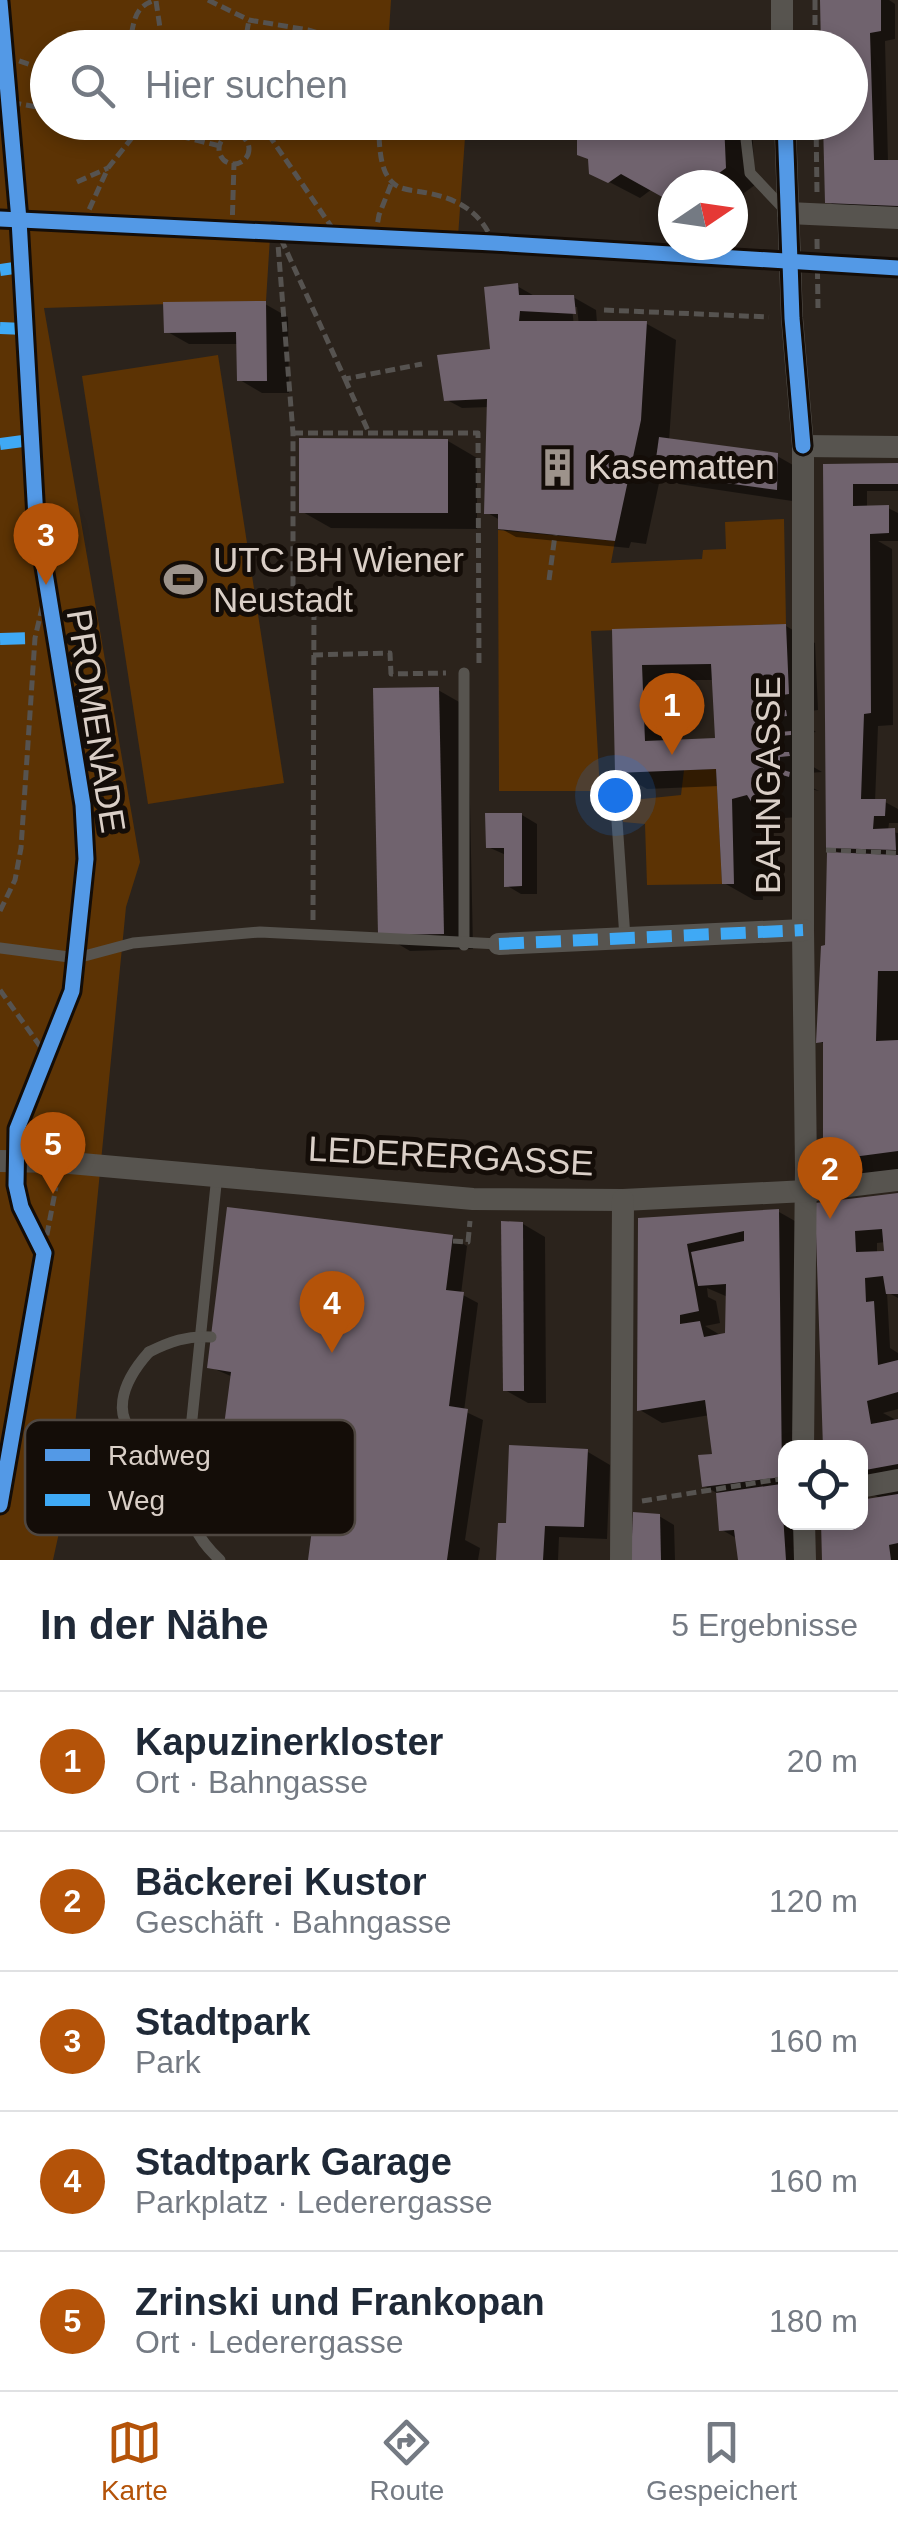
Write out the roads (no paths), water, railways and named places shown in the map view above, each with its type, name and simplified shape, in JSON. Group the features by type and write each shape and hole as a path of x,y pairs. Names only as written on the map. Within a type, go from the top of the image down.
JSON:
{"street":[{"path":"782,0 782,30"},
{"name":"BAHNGASSE","path":"785,140 792,318 803,446 804,1440"},
{"path":"788,213 898,218"},
{"path":"803,446 898,447"},
{"path":"499,944 803,930"},
{"name":"LEDERERGASSE","path":"8,1161 217,1175 472,1199 623,1200 806,1191 898,1180"},
{"path":"620,1560 623,1200"},
{"path":"868,1486 898,1480"},
{"path":"804,1530 805,1560"}],"lane":[{"path":"746,140 750,173 788,213"},
{"path":"464,673 464,945"},
{"path":"615,792 625,938"},
{"path":"0,948 77,958 133,943 260,932 499,944"},
{"path":"194,1420 205,1337 217,1175"},
{"path":"126,1420 122,1391 149,1352 168,1342 205,1337"},
{"path":"198,1535 220,1560"}],"place":[{"name":"Kasematten","path":"558,467"},
{"name":"UTC BH Wiener Neustadt","path":"183,580"},
{"name":"Stadtpark","path":"46,585"},
{"name":"Kapuzinerkloster","path":"672,755"},
{"name":"Zrinski und Frankopan","path":"53,1194"},
{"name":"Bäckerei Kustor","path":"830,1219"},
{"name":"Stadtpark Garage","path":"332,1353"}]}
